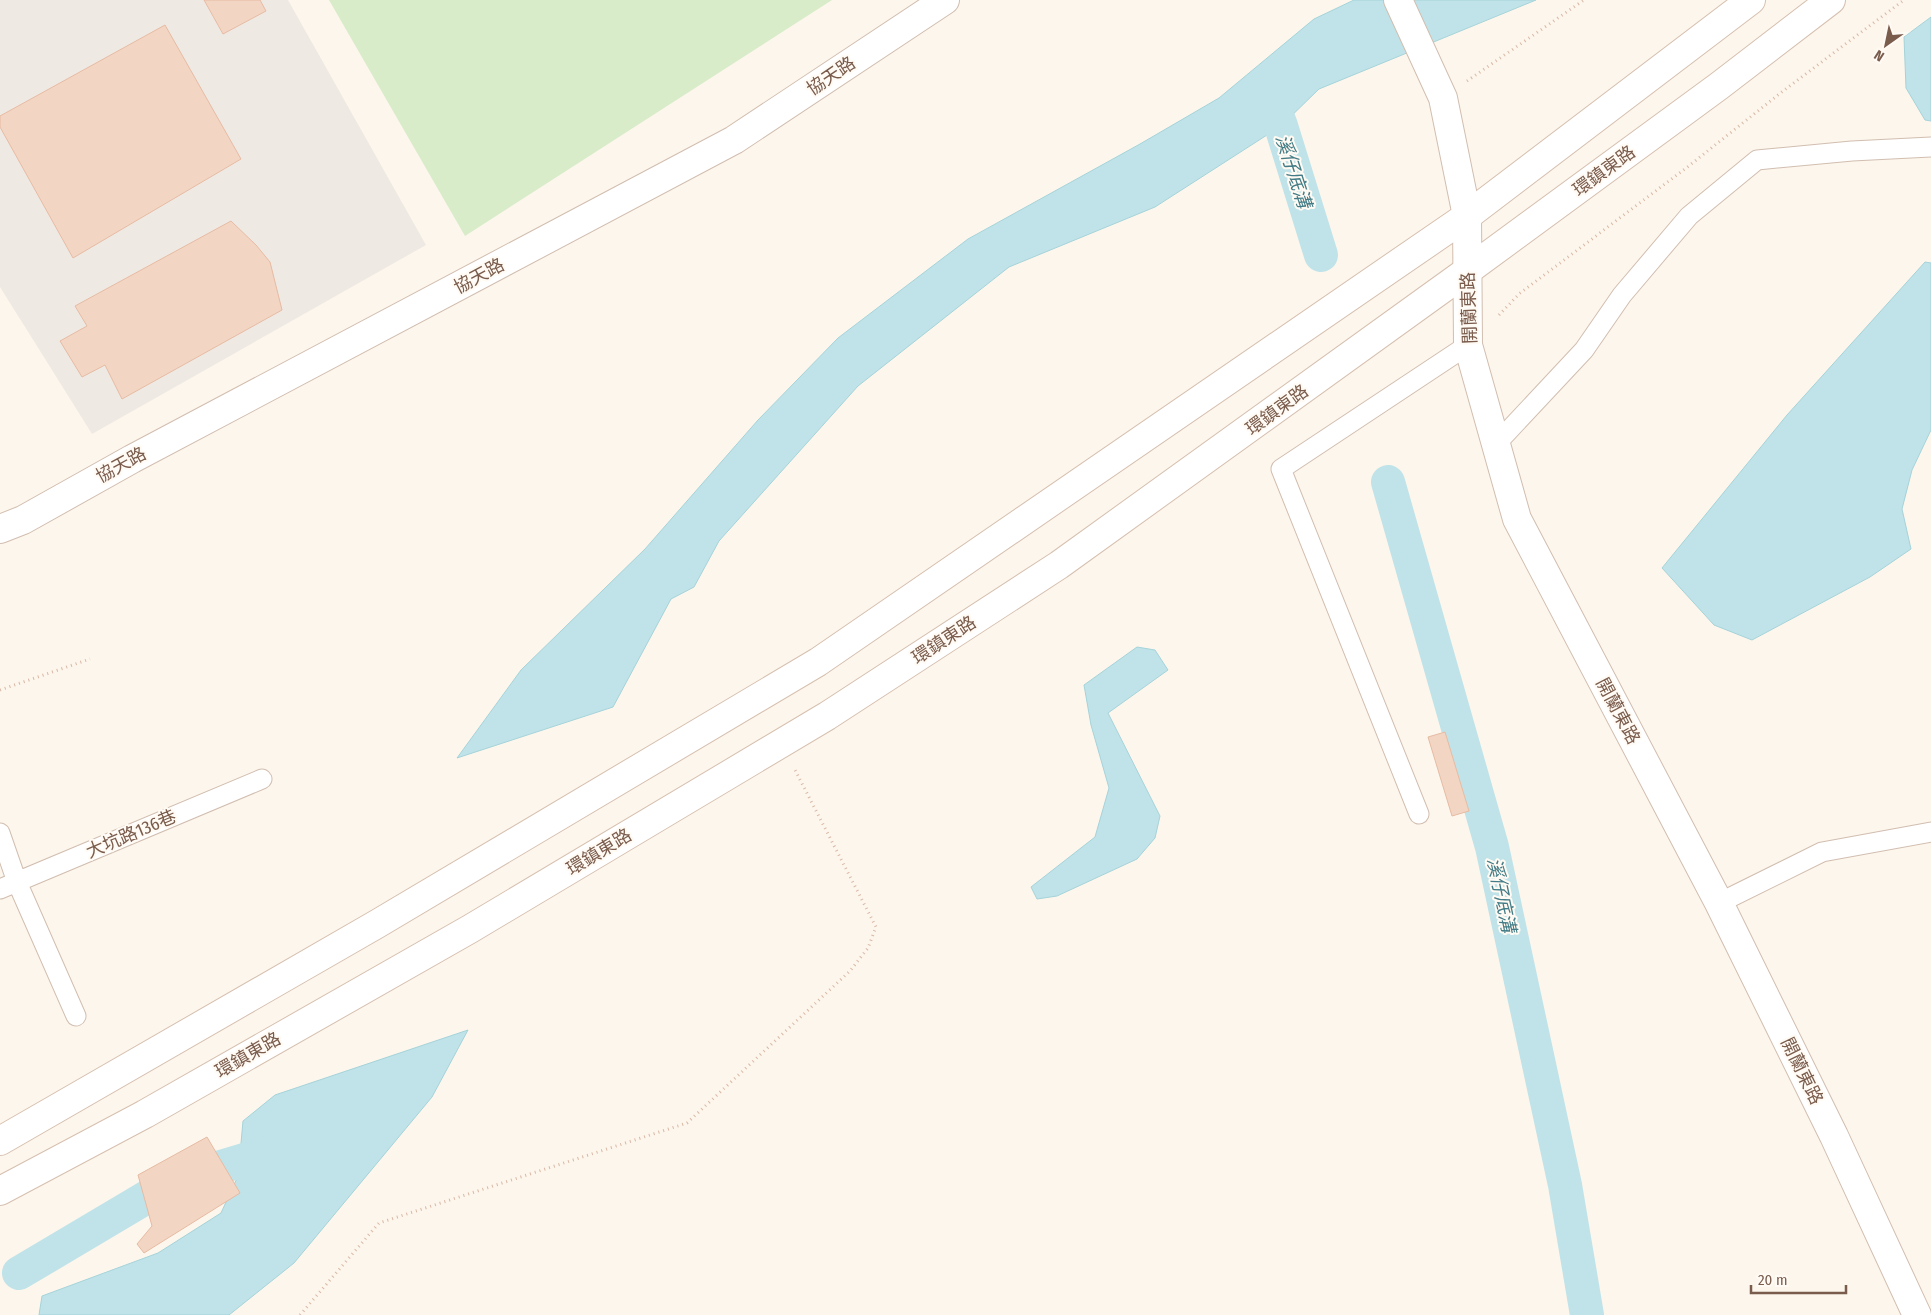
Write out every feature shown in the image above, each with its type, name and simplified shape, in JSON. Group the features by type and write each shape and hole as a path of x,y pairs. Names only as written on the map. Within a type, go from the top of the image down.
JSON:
{"street":[{"name":"協天路","path":"0,529 23,520 132,459 734,140 945,0"},
{"name":"開蘭東路","path":"1398,0 1443,98 1467,216 1468,345 1497,443 1516,520 1719,903 1834,1136 1917,1315"},
{"path":"0,1141 368,928 818,662 1467,216 1751,0"},
{"name":"環鎮東路","path":"0,1191 145,1114 470,929 827,716 1059,565 1467,272 1719,86 1830,0"}],"lane":[{"path":"1497,443 1584,350 1622,295 1689,216 1756,160 1852,151 1931,147"},
{"path":"1419,814 1281,469 1468,345"},
{"name":"大坑路136巷","path":"0,889 262,779"},
{"path":"0,832 17,882 76,1016"},
{"path":"1719,903 1822,852 1931,832"}],"path":[{"path":"1443,98 1584,0"},
{"path":"1468,345 1519,294 1690,165 1783,90 1904,0"},
{"path":"0,690 90,659"},
{"path":"300,1315 379,1223 686,1123 850,971 868,948 876,928 781,743"}],"shaded area":[{"path":"0,0 288,0 426,245 92,434 0,287"}],"green space":[{"path":"329,0 832,0 465,236"}],"water":[{"path":"1354,0 1536,0 1319,89 1281,126 1155,207 1009,267 858,386 719,541 694,587 671,599 613,707 457,758 521,670 645,549 758,420 838,338 968,239 1219,98 1314,19"},
{"path":"1931,17 1931,121 1925,120 1906,88 1904,37"},
{"path":"1925,262 1931,263 1931,430 1912,470 1902,509 1911,549 1870,577 1752,640 1714,625 1662,568 1787,415"},
{"path":"1137,647 1155,650 1168,670 1108,713 1160,816 1155,838 1137,859 1057,896 1037,899 1031,887 1095,837 1109,788 1091,725 1084,685"},
{"path":"468,1030 432,1097 294,1263 229,1315 39,1315 42,1296 158,1253 221,1213 238,1176 243,1121 275,1095"}],"building":[{"path":"204,0 260,0 266,11 223,34"},
{"path":"165,25 241,159 73,258 0,127 0,116"},
{"path":"231,221 256,245 270,262 282,310 122,399 105,365 82,377 60,341 87,326 75,306"},
{"path":"1445,732 1469,811 1452,816 1428,737"},
{"path":"207,1137 240,1193 144,1253 137,1244 152,1226 138,1175"}],"waterway":[{"name":"溪仔底溝","path":"1266,86 1281,126 1321,255"},
{"name":"溪仔底溝","path":"1388,482 1492,847 1565,1185 1587,1315"},
{"path":"19,1273 174,1181 284,1148"}]}
